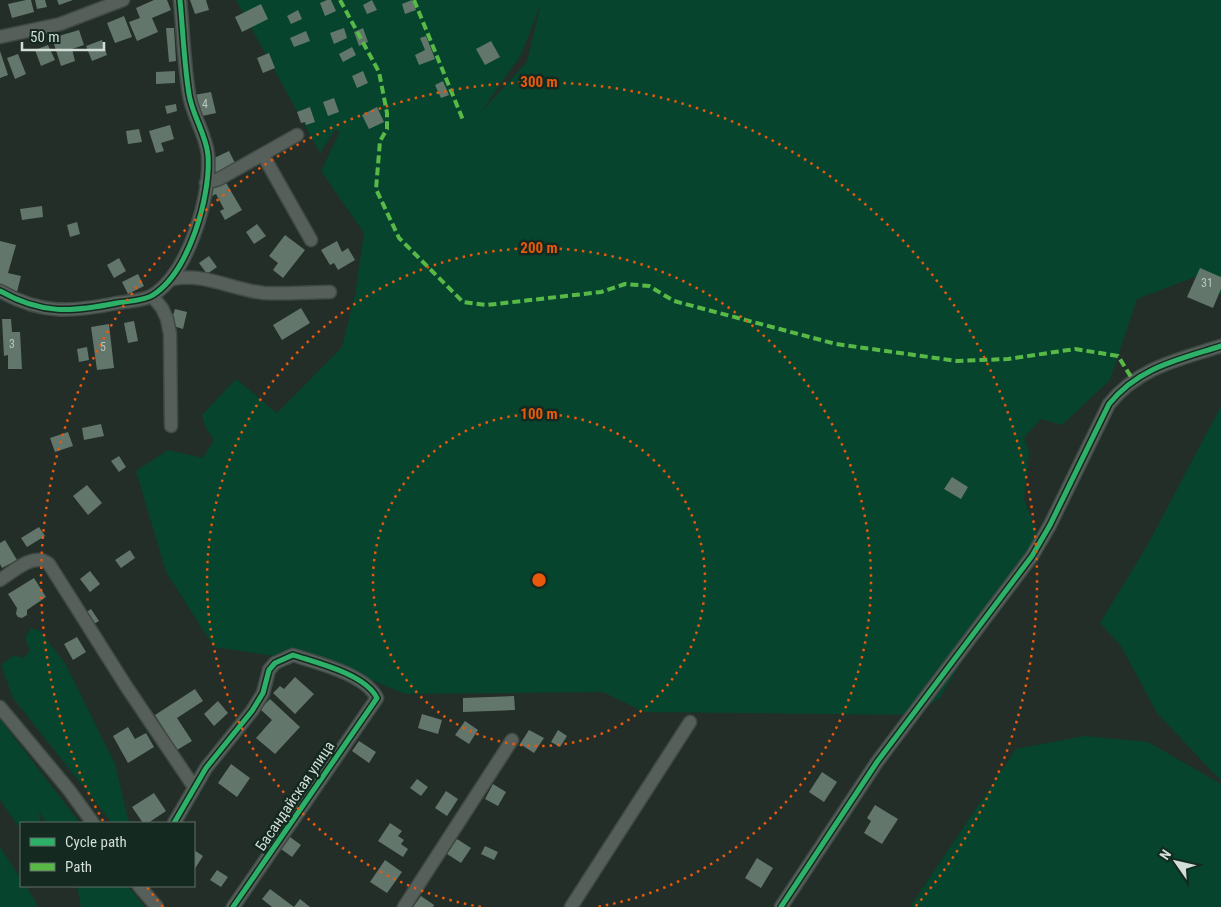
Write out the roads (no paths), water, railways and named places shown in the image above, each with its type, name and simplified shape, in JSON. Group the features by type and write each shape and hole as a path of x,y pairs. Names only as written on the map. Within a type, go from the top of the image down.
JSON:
{"street":[{"path":"0,37 60,24 123,0"},
{"path":"0,291 48,310 89,309 152,296 172,279 185,257 199,220 206,183 208,154 189,96 180,0"},
{"path":"206,183 219,179 298,135"},
{"path":"263,155 311,240"},
{"path":"172,279 183,276 192,277 242,290 265,293 330,292"},
{"path":"152,296 164,313 170,334 171,426"},
{"path":"781,907 877,762 1032,556 1050,525 1110,404 1121,390 1133,380 1160,365 1221,346"},
{"path":"0,580 29,562 44,560 50,564 126,686 194,787 175,822"},
{"name":"Басандайская улица","path":"194,787 218,753 252,711 262,693 270,670 275,663 282,659 293,655 340,671 369,686 377,698 233,907"},
{"path":"0,707 69,790 92,822"},
{"path":"571,907 690,722"},
{"path":"404,907 512,740"},
{"path":"140,887 157,907"}]}
